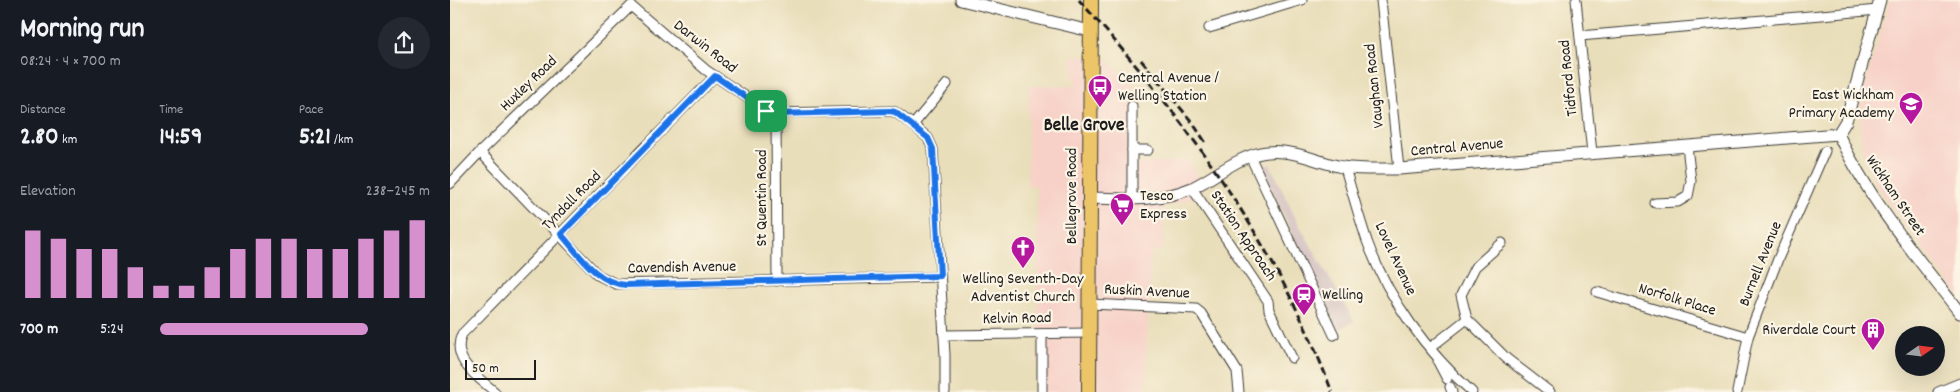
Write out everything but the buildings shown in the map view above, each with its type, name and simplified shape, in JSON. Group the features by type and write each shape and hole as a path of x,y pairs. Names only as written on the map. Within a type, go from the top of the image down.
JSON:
{"main road":[{"name":"Bellegrove Road","path":"1090,392 1091,0"}],"street":[{"path":"961,0 1090,31"},
{"path":"1209,28 1302,0"},
{"name":"Vaughan Road","path":"1382,0 1399,169"},
{"name":"Tidford Road","path":"1576,0 1592,153"},
{"name":"Darwin Road","path":"631,3 715,76 766,111 776,114 890,111 895,112 928,138 933,149 944,335 945,392"},
{"name":"Huxley Road","path":"450,184 631,3"},
{"path":"1580,36 1879,5 1846,121 1838,134"},
{"name":"Tyndall Road","path":"495,392 467,367 458,351 458,341 462,334 715,76"},
{"path":"913,125 947,84"},
{"path":"1132,106 1132,199"},
{"name":"St Quentin Road","path":"776,114 777,281"},
{"name":"Central Avenue","path":"1090,198 1132,199 1160,196 1192,188 1250,156 1267,152 1288,151 1345,168 1399,169 1838,134"},
{"name":"Wickham Street","path":"1838,134 1861,180 1960,313"},
{"path":"1655,203 1678,202 1688,196 1691,181 1687,146"},
{"path":"1132,150 1148,150"},
{"name":"Burnell Avenue","path":"1737,392 1748,337 1778,259 1826,151"},
{"name":"Cavendish Avenue","path":"480,152 561,234 598,275 616,284 940,276"},
{"path":"1250,156 1334,335"},
{"name":"Lovel Avenue","path":"1345,168 1368,243 1380,269 1414,329 1468,391"},
{"name":"Station Approach","path":"1192,188 1260,287 1268,301 1269,310 1292,358"},
{"path":"1502,243 1475,267 1461,295 1467,319 1506,358 1550,392"},
{"name":"Norfolk Place","path":"1597,292 1748,337"},
{"name":"Ruskin Avenue","path":"1090,304 1196,309 1202,314 1237,371 1239,392"},
{"path":"1432,351 1467,319"},
{"name":"Kelvin Road","path":"944,335 1090,333"},
{"path":"1042,334 1042,392"},
{"name":"Lovel Avenue","path":"1432,351 1449,386"},
{"path":"1938,392 1960,383"}],"shaded area":[{"name":"East Wickham Primary Academy","path":"1890,0 1960,0 1960,297 1878,188 1862,149 1860,102"},
{"path":"1071,56 1103,56 1133,85 1133,165 1186,160 1206,188 1187,200 1164,207 1163,250 1151,251 1145,391 1153,392 1039,392 1037,185 1027,186 1029,86 1076,86"},
{"path":"1270,164 1296,219 1354,321 1339,329 1326,307 1264,172 1264,167"}],"railway":[{"path":"1079,0 1155,90 1191,136 1224,184 1284,284 1332,392"},
{"path":"1141,60 1192,122 1206,143"}],"place":[{"name":"Central Avenue / Welling Station","path":"1100,108"},
{"name":"East Wickham Primary Academy","path":"1911,125"},
{"name":"Tesco Express","path":"1122,226"},
{"name":"Welling Seventh-Day Adventist Church","path":"1023,269"},
{"name":"Welling","path":"1304,316"},
{"name":"Riverdale Court","path":"1873,351"}],"district":[{"name":"Belle Grove","path":"1084,126"}],"route":[{"path":"715,76 766,111 776,114 890,111 895,112 928,138 932,143 933,149 940,276 616,284 598,275 561,234 715,76"}]}
